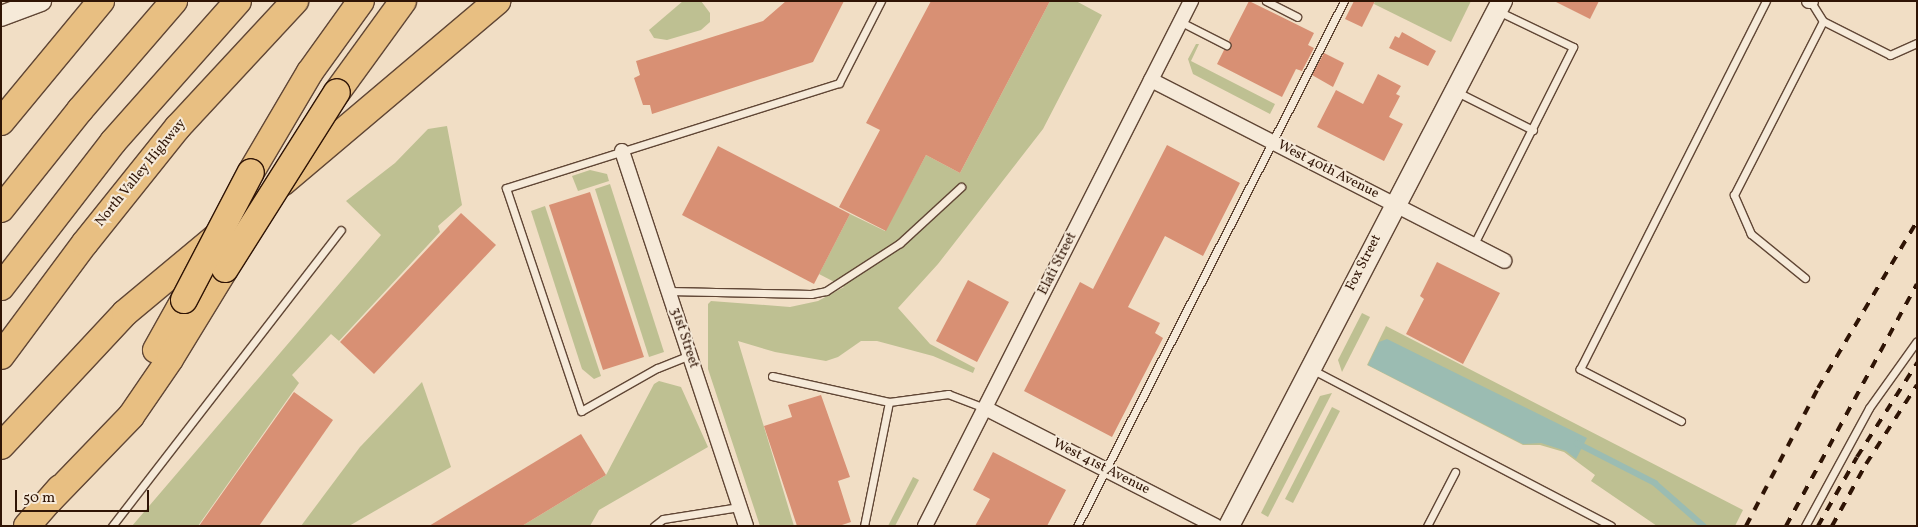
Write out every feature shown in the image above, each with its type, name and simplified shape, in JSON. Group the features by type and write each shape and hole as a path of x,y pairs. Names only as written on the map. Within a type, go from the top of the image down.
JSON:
{"highway":[{"path":"1,122 101,1"},
{"path":"1,209 80,110 174,1"},
{"path":"1,286 113,142 238,1"},
{"name":"North Valley Highway","path":"1,356 85,243 178,127 295,1"},
{"path":"27,526 80,465 131,393 301,86 361,1"},
{"path":"48,501 131,416 170,359 337,92 403,1"},
{"path":"355,67 414,1"},
{"path":"406,76 477,1"},
{"path":"1,446 125,313 252,210 406,76 497,1"}],"street":[{"path":"1,16 41,1"},
{"name":"Elati Street","path":"925,526 1191,1"},
{"name":"Fox Street","path":"1229,526 1386,221 1398,206 1500,6"},
{"name":"West 40th Avenue","path":"1151,80 1504,261"},
{"name":"31st Street","path":"622,151 746,526"},
{"name":"West 41st Avenue","path":"985,408 1216,526"}],"lane":[{"path":"690,355 657,368 581,411 506,188 839,82 881,1"},
{"path":"1266,1 1297,17"},
{"path":"1077,526 1344,1"},
{"path":"1681,421 1580,370 1766,1"},
{"path":"1811,2 1823,21 1890,55 1917,43"},
{"path":"1473,246 1573,47 1500,6"},
{"path":"1805,278 1750,234 1734,195 1823,21"},
{"path":"1181,22 1226,46"},
{"path":"1456,91 1532,130"},
{"path":"668,291 811,294 826,291 900,243 961,187"},
{"path":"112,526 341,230"},
{"path":"1805,526 1869,408 1917,341"},
{"path":"1310,368 1611,526"},
{"path":"772,376 889,402 948,394 985,408"},
{"path":"864,526 889,402"},
{"path":"1427,526 1455,472"},
{"path":"654,526 663,519 739,507"}],"green space":[{"path":"683,1 701,1 710,13 710,22 701,30 667,40 654,38 649,30"},
{"path":"1050,1 1076,1 1102,15 1043,129 938,264 898,308 930,344 975,368 973,373 933,356 877,341 861,341 838,357 826,361 775,352 738,341 794,526 760,526 708,369 708,304 711,301 790,307 818,301 844,287 819,274 850,214 885,231 926,155 960,173"},
{"path":"1375,1 1471,1 1451,42 1374,4"},
{"path":"1196,44 1199,44 1191,61 1275,104 1270,114 1193,74 1188,59"},
{"path":"447,126 462,205 438,226 440,232 339,341 331,334 292,375 299,383 198,526 132,526 381,235 346,201 395,163 428,129"},
{"path":"590,170 607,174 609,181 578,191 572,176"},
{"path":"610,184 664,352 649,357 595,189"},
{"path":"545,206 601,376 594,379 582,369 531,211"},
{"path":"1362,313 1370,317 1342,372 1338,360"},
{"path":"1386,326 1743,510 1735,526 1657,526 1591,481 1595,475 1564,452 1540,445 1523,445 1367,365"},
{"path":"659,381 681,387 708,447 599,510 590,526 522,526 606,475 654,384"},
{"path":"422,382 451,467 349,526 301,526 360,447"},
{"path":"1332,393 1268,517 1261,513 1320,396"},
{"path":"1332,407 1340,411 1293,503 1285,499"},
{"path":"913,477 919,480 895,526 888,526"}],"water":[{"path":"1387,339 1587,438 1576,459 1566,451 1541,443 1523,444 1368,365 1379,342"}],"building":[{"path":"786,1 844,1 813,62 652,114 650,105 643,105 634,78 640,75 636,61 763,21"},
{"path":"931,1 1050,1 960,173 926,155 886,231 839,207 880,130 866,123"},
{"path":"1249,1 1314,33 1308,45 1314,48 1302,71 1296,69 1282,97 1217,64 1224,50 1231,47 1229,40"},
{"path":"1354,1 1375,1 1362,27 1345,19"},
{"path":"1554,1 1599,1 1590,19"},
{"path":"1402,32 1436,51 1428,66 1389,48 1395,36 1399,38"},
{"path":"1324,53 1344,63 1333,87 1312,75"},
{"path":"1378,74 1401,86 1396,94 1400,96 1389,117 1403,124 1384,161 1317,127 1336,90 1363,104"},
{"path":"1167,145 1240,183 1203,256 1165,236 1128,307 1160,323 1155,333 1163,338 1112,437 1024,391 1080,282 1093,289"},
{"path":"718,146 850,214 814,284 682,215"},
{"path":"590,192 644,357 603,370 549,205"},
{"path":"461,213 496,245 374,374 340,342"},
{"path":"1437,262 1500,293 1463,364 1406,334 1424,299 1420,296"},
{"path":"968,280 1009,302 977,362 936,341"},
{"path":"294,392 333,420 259,526 199,526"},
{"path":"821,395 850,477 838,481 851,522 839,526 797,526 764,426 792,417 788,405"},
{"path":"581,434 606,475 522,526 429,526"},
{"path":"993,452 1066,490 1047,526 975,526 990,499 973,490"}],"waterway":[{"path":"1577,443 1655,483 1704,526"}],"railway":[{"path":"1746,526 1818,388 1917,221"},
{"path":"1786,526 1917,284"},
{"path":"1818,526 1857,457 1917,363"},
{"path":"1832,526 1866,464 1917,385"}]}
